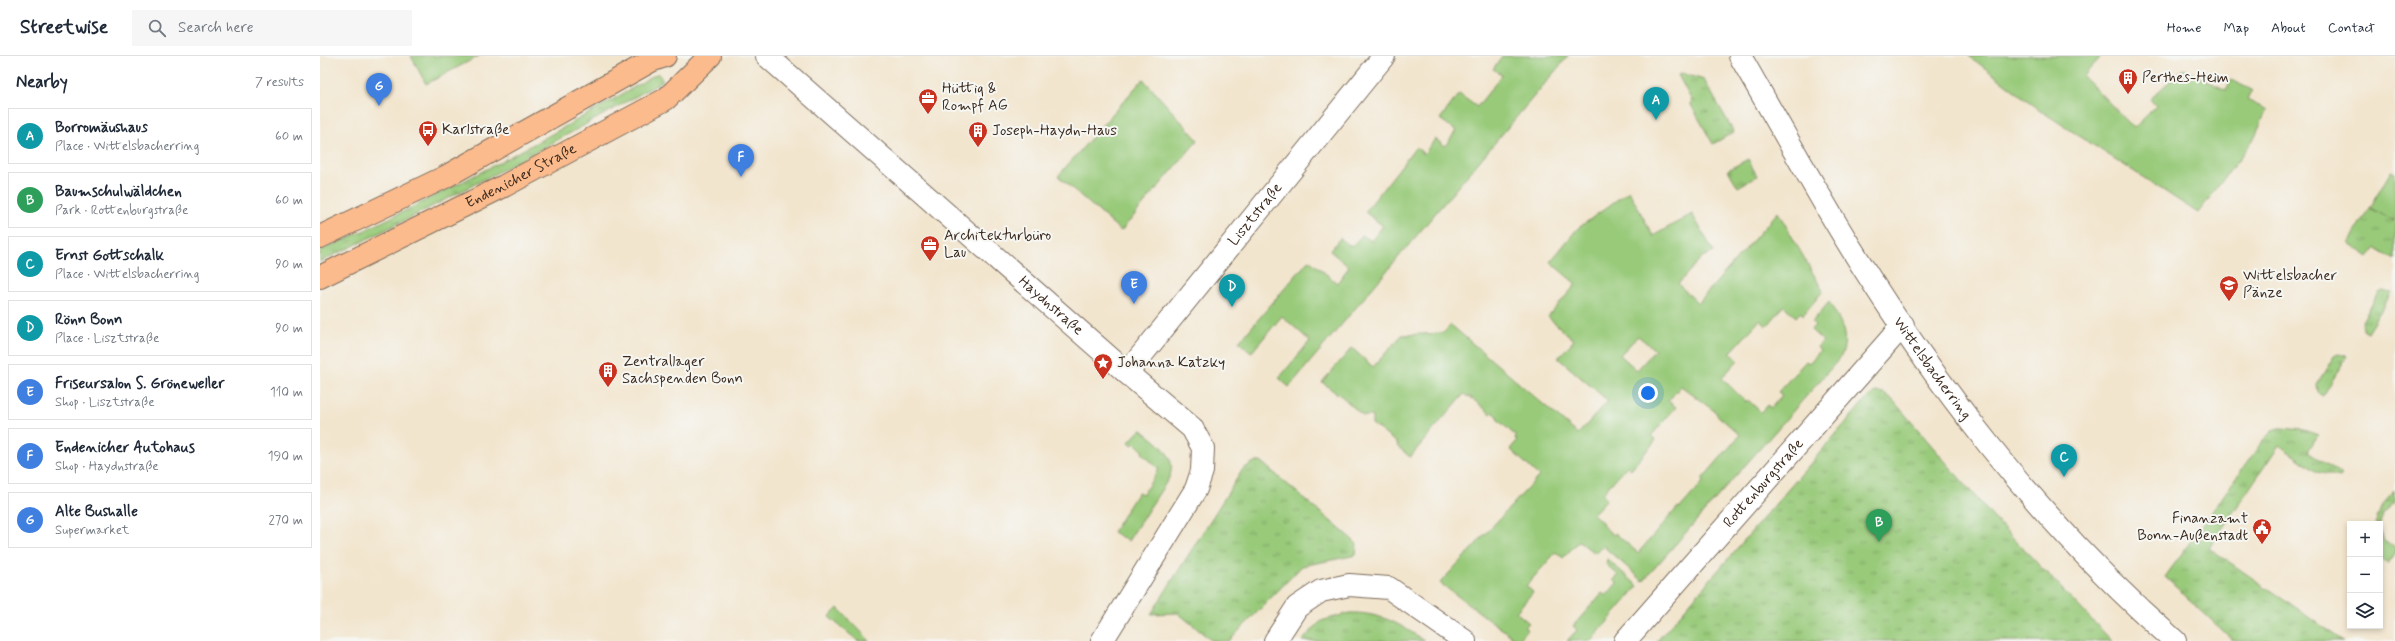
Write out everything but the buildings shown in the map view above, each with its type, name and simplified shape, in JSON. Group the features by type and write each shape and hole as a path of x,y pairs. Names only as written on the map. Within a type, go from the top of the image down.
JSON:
{"main road":[{"path":"320,237 445,177 652,61 665,56"},
{"name":"Endenicher Straße","path":"320,277 504,186 666,99 710,56"}],"street":[{"name":"Haydnstraße","path":"767,56 1127,373 1192,428 1203,448 1202,471 1196,489 1102,641"},
{"name":"Lisztstraße","path":"1127,373 1384,56"},
{"name":"Wittelsbacherring","path":"1740,56 1838,226 1952,397 2082,552 2130,601 2175,641"},
{"name":"Rottenburgstraße","path":"1625,641 1903,325"},
{"path":"1275,641 1297,607 1321,591 1350,585 1389,588 1465,641"}],"green space":[{"path":"411,56 479,56 426,84"},
{"path":"1502,56 1568,56 1289,387 1279,378 1310,341 1282,316 1251,353 1239,342 1309,260 1337,283 1349,267 1330,251 1340,238 1351,247 1362,235 1371,241 1383,226 1365,212 1416,147 1424,154 1435,139 1445,146 1456,131 1440,119 1459,94 1477,107 1502,75 1493,69"},
{"path":"1969,56 2102,56 2083,76 2134,128 2156,106 2150,99 2183,69 2226,90 2231,80 2252,90 2247,100 2267,110 2253,140 2198,213 2044,113"},
{"path":"658,73 663,81 621,105 450,197 320,262 320,251 449,189 576,121"},
{"path":"1681,73 1704,80 1734,132 1713,144 1690,103 1692,101 1678,75"},
{"path":"1143,79 1198,140 1121,231 1058,176"},
{"path":"1748,159 1757,176 1738,187 1728,170"},
{"path":"2391,171 2395,173 2395,221 2370,208"},
{"path":"1629,191 1653,236 1692,214 1714,252 1702,257 1678,284 1698,303 1778,212 1823,291 1803,315 1801,312 1796,317 1784,306 1767,326 1760,320 1730,353 1738,360 1722,378 1746,402 1748,400 1761,412 1767,405 1771,408 1782,395 1778,392 1806,361 1809,363 1820,351 1817,347 1823,341 1811,330 1815,325 1812,322 1829,302 1843,329 1843,350 1840,358 1643,581 1603,546 1594,553 1579,541 1563,558 1556,552 1526,586 1533,592 1516,612 1529,623 1525,627 1527,630 1518,641 1440,583 1539,476 1510,449 1517,441 1515,438 1516,436 1497,419 1498,417 1493,412 1491,414 1469,396 1468,397 1464,394 1410,457 1397,446 1398,444 1372,424 1372,416 1363,416 1338,393 1337,394 1322,382 1352,348 1373,367 1402,335 1443,333 1451,325 1578,434 1608,401 1558,358 1574,340 1548,317 1576,284 1550,262 1577,229","holes":["1638,336 1655,350 1637,370 1620,355","1681,386 1717,413 1716,414 1740,435 1702,479 1704,481 1680,508 1678,507 1638,553 1615,533 1613,535 1593,514 1607,499 1602,494 1627,466 1631,469 1656,440 1651,436 1676,407 1668,401"]},
{"path":"2370,208 2395,221 2395,259 2376,248 2369,257 2349,243"},
{"path":"2383,291 2391,293 2367,332 2363,330 2362,321 2379,293"},
{"path":"2338,354 2347,356 2323,396 2318,393 2317,384 2334,356"},
{"path":"1875,392 1884,393 1891,398 1991,515 2112,641 1657,641 1868,397"},
{"path":"2282,428 2304,430 2318,435 2308,451 2342,475 2340,477 2317,472 2279,445 2209,548 2343,641 2234,641 2165,577 2264,439 2272,431"},
{"path":"1141,429 1164,450 1171,462 1171,470 1169,478 1128,541 1113,532 1138,492 1143,494 1159,469 1142,453 1143,451 1135,443 1132,445 1129,442"},
{"path":"1254,462 1261,462 1354,541 1357,544 1356,554 1302,566 1229,641 1212,641 1178,613 1151,614 1243,469"},
{"path":"2395,491 2395,502 2383,512 2381,521 2376,521 2382,505"},
{"path":"2383,537 2395,547 2395,553 2388,565 2383,560"},
{"path":"1607,559 1638,586 1591,641 1567,641 1577,630 1573,626 1602,593 1606,596 1617,583 1614,580 1618,575 1606,564"},
{"path":"838,608 870,641 858,641 829,617"},
{"path":"1349,613 1360,613 1389,620 1407,629 1424,641 1302,641 1321,621"}],"place":[{"name":"Perthes-Heim","path":"2128,95"},
{"name":"Alte Bushalle","path":"379,106"},
{"name":"Hüttig & Rompf AG","path":"928,115"},
{"name":"Borromäushaus","path":"1656,120"},
{"name":"Karlstraße","path":"428,147"},
{"name":"Joseph-Haydn-Haus","path":"978,148"},
{"name":"Endenicher Autohaus","path":"741,177"},
{"name":"Architekturbüro Lau","path":"930,262"},
{"name":"Wittelsbacher Pänze","path":"2229,302"},
{"name":"Friseursalon S. Gröneweller","path":"1134,304"},
{"name":"Rönn Bonn","path":"1232,307"},
{"name":"Johanna Katzky","path":"1103,380"},
{"name":"Zentrallager Sachspenden Bonn","path":"608,388"},
{"name":"Ernst Gottschalk","path":"2064,477"},
{"name":"Baumschulwäldchen","path":"1879,542"},
{"name":"Finanzamt Bonn-Außenstadt","path":"2262,545"}]}
